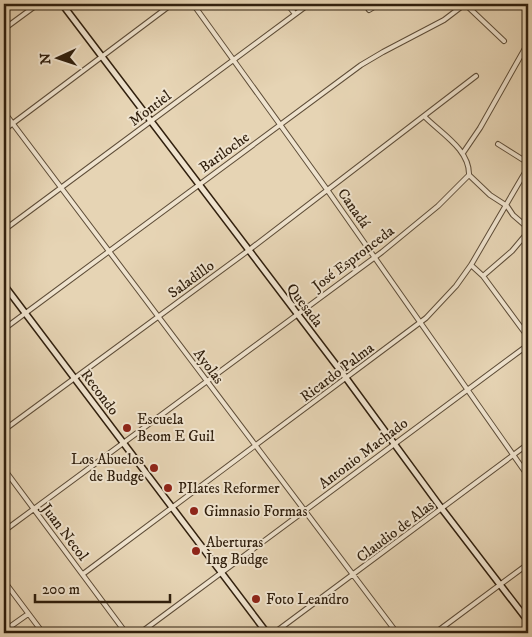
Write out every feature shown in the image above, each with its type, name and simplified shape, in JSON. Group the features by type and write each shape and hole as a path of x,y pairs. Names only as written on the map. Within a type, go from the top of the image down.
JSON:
{"street":[{"path":"4,29 38,4"},
{"name":"Quesada","path":"62,4 346,378 442,510 528,621"},
{"path":"4,130 172,4"},
{"name":"Canadá","path":"193,4 328,191 528,476"},
{"path":"287,4 295,14"},
{"name":"Montiel","path":"4,230 309,4"},
{"path":"365,4 369,10 378,4"},
{"path":"465,4 504,41"},
{"name":"Bariloche","path":"4,329 369,60 444,20 465,4"},
{"path":"524,4 528,8"},
{"path":"463,153 480,128 528,43"},
{"name":"Saladillo","path":"4,430 328,191 476,76"},
{"name":"Ayolas","path":"4,112 397,633"},
{"path":"424,116 463,153 469,175 490,195 506,206 528,230 512,251 483,276"},
{"name":"Ricardo Palma","path":"83,574 421,323 456,286 472,265 527,169 524,161 498,144"},
{"name":"José Espronceda","path":"4,531 296,314 375,258 438,206 469,175"},
{"path":"472,265 483,276 528,337"},
{"name":"Recondo","path":"4,285 267,633"},
{"name":"Antonio Machado","path":"140,633 528,345"},
{"name":"Claudio de Alas","path":"274,633 354,576 528,444"},
{"name":"Juan Necol","path":"4,469 126,633"},
{"path":"435,633 528,564"},
{"path":"4,580 43,633"},
{"path":"4,631 28,614"}],"place":[{"name":"Escuela Beom E Guil","path":"127,428"},
{"name":"Los Abuelos de Budge","path":"154,468"},
{"name":"PIlates Reformer","path":"168,488"},
{"name":"Gimnasio Formas","path":"194,511"},
{"name":"Aberturas Ing Budge","path":"196,551"},
{"name":"Foto Leandro","path":"256,599"}]}
